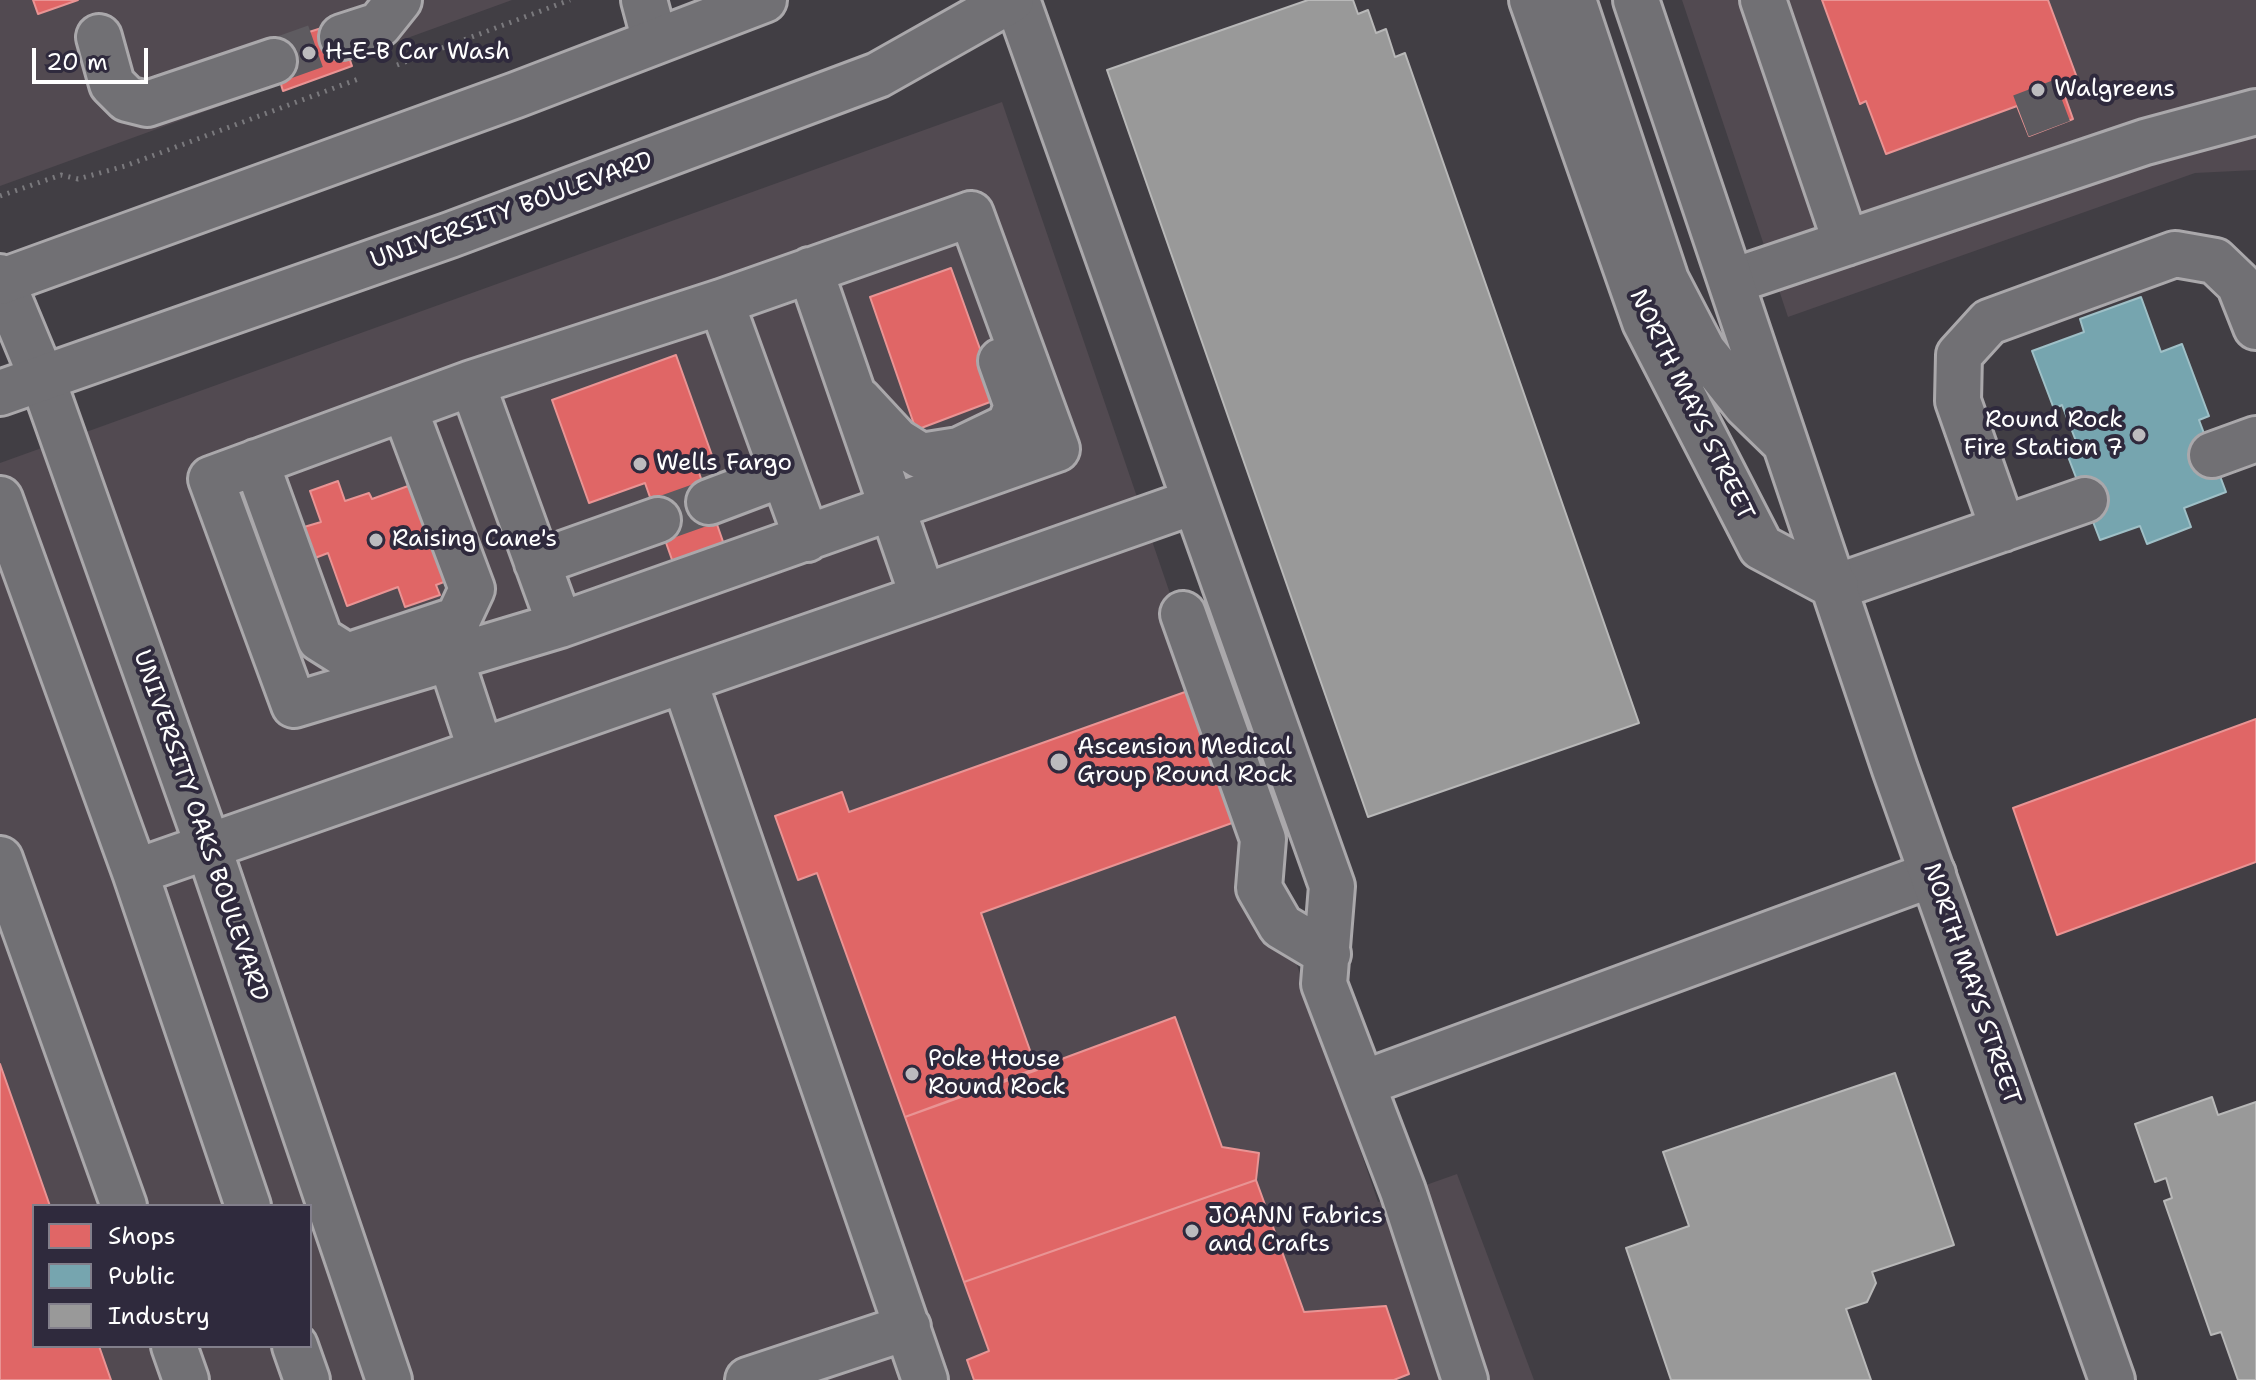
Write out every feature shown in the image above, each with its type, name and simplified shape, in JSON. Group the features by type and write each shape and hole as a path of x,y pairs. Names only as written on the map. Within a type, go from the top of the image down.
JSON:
{"main road":[{"path":"342,37 379,25 399,0"},
{"path":"1,280 516,95 650,20 764,0"},
{"name":"UNIVERSITY BOULEVARD","path":"0,393 450,235 878,75 1011,0"},
{"path":"1017,0 1332,886 1324,984 1364,1083 1465,1380"},
{"name":"NORTH MAYS STREET","path":"1532,0 1645,322 1761,547 1836,587"},
{"name":"NORTH MAYS STREET","path":"1573,0 1666,280 1703,351 1746,405 1789,448"},
{"name":"NORTH MAYS STREET","path":"1636,0 1933,874 2112,1380"},
{"path":"1763,0 1846,243"},
{"path":"99,37 112,84 127,99 147,104 274,61"},
{"path":"1733,281 2145,142 2256,112"},
{"path":"971,214 1057,449 891,511 560,625 294,705 211,479 472,383 810,270 971,214"},
{"path":"850,390 897,441 921,456 959,450 1009,426 1017,406 951,221"},
{"path":"2003,529 1958,401 1959,355 1989,322 2175,254 2215,261 2239,284 2256,327"},
{"path":"810,270 923,597"},
{"name":"UNIVERSITY OAKS BOULEVARD","path":"1,280 42,378 208,846 389,1380"},
{"path":"721,302 807,539"},
{"path":"472,383 560,625"},
{"path":"256,462 320,639 347,656 458,619 472,589 405,410"},
{"path":"2212,455 2256,439"},
{"path":"709,502 783,474"},
{"path":"0,499 135,872 247,1204"},
{"path":"1836,587 2085,500"},
{"path":"135,872 1193,502"},
{"path":"537,563 658,520"},
{"path":"1183,614 1263,839 1259,888 1281,926 1328,954"},
{"path":"450,657 481,751"},
{"path":"684,680 925,1380"},
{"path":"0,859 123,1204"},
{"path":"1364,1083 1933,874"},
{"path":"748,1380 908,1327"},
{"path":"175,1348 186,1380"},
{"path":"296,1348 307,1380"}],"path":[{"path":"392,66 570,0"},
{"path":"0,196 61,175 78,179 125,166 362,78"}],"shaded area":[{"path":"0,0 512,0 0,186"},
{"path":"1682,0 2256,0 2256,170 2195,173 1788,317"},
{"path":"1002,102 1378,1202 1457,1174 1534,1380 0,1380 0,463"}],"building: Shops":[{"path":"33,0 78,0 38,14"},
{"name":"Walgreens","path":"1822,0 2048,0 2079,83 2062,88 2073,119 2029,136 2017,106 1886,154 1866,101 1860,104"},
{"name":"H-E-B Car Wash","path":"337,23 352,66 283,91 269,45"},
{"path":"951,268 998,399 916,430 870,297"},
{"name":"Wells Fargo","path":"676,355 714,461 697,467 728,556 677,574 645,483 589,503 552,400"},
{"name":"Raising Cane's","path":"338,481 345,501 369,493 372,499 422,481 457,577 436,585 440,595 405,607 398,587 347,606 328,553 315,558 304,527 321,522 310,491"},
{"path":"1199,687 1246,818 981,913 1037,1070 905,1117 817,873 798,880 775,816 842,792 849,812"},
{"path":"2256,719 2256,862 2057,935 2013,808"},
{"path":"1175,1017 1222,1147 1259,1153 1256,1180 964,1282 905,1117"},
{"path":"0,1064 49,1204 32,1204 32,1348 100,1348 111,1380 0,1380"},
{"name":"JOANN Fabrics and Crafts","path":"1256,1180 1304,1312 1386,1306 1409,1374 1394,1380 974,1380 967,1360 989,1351 964,1282"}],"building: Public":[{"name":"Round Rock Fire Station 7","path":"2141,297 2161,352 2182,344 2209,416 2199,420 2226,492 2184,508 2191,527 2147,544 2140,526 2100,540 2067,454 2079,449 2062,405 2054,409 2032,351 2084,332 2080,319"}],"building: Industry":[{"path":"1308,0 1353,0 1358,14 1368,10 1376,33 1386,29 1395,57 1405,53 1639,723 1368,817 1107,70"},
{"path":"1895,1073 1954,1245 1872,1272 1876,1283 1867,1302 1846,1309 1871,1380 1671,1380 1626,1248 1689,1226 1663,1152"},
{"path":"2212,1097 2218,1115 2256,1102 2256,1380 2238,1380 2221,1332 2211,1335 2164,1201 2172,1198 2166,1178 2155,1182 2135,1124"}],"tunnel":[{"path":"274,61 342,37"},
{"path":"2021,116 2066,99"},
{"path":"658,520 709,502"}],"place":[{"name":"H-E-B Car Wash","path":"309,53"},
{"name":"Walgreens","path":"2038,90"},
{"name":"Round Rock Fire Station 7","path":"2139,435"},
{"name":"Wells Fargo","path":"640,464"},
{"name":"Raising Cane's","path":"376,540"},
{"name":"Ascension Medical Group Round Rock","path":"1059,762"},
{"name":"Poke House Round Rock","path":"912,1074"},
{"name":"JOANN Fabrics and Crafts","path":"1192,1231"}]}
